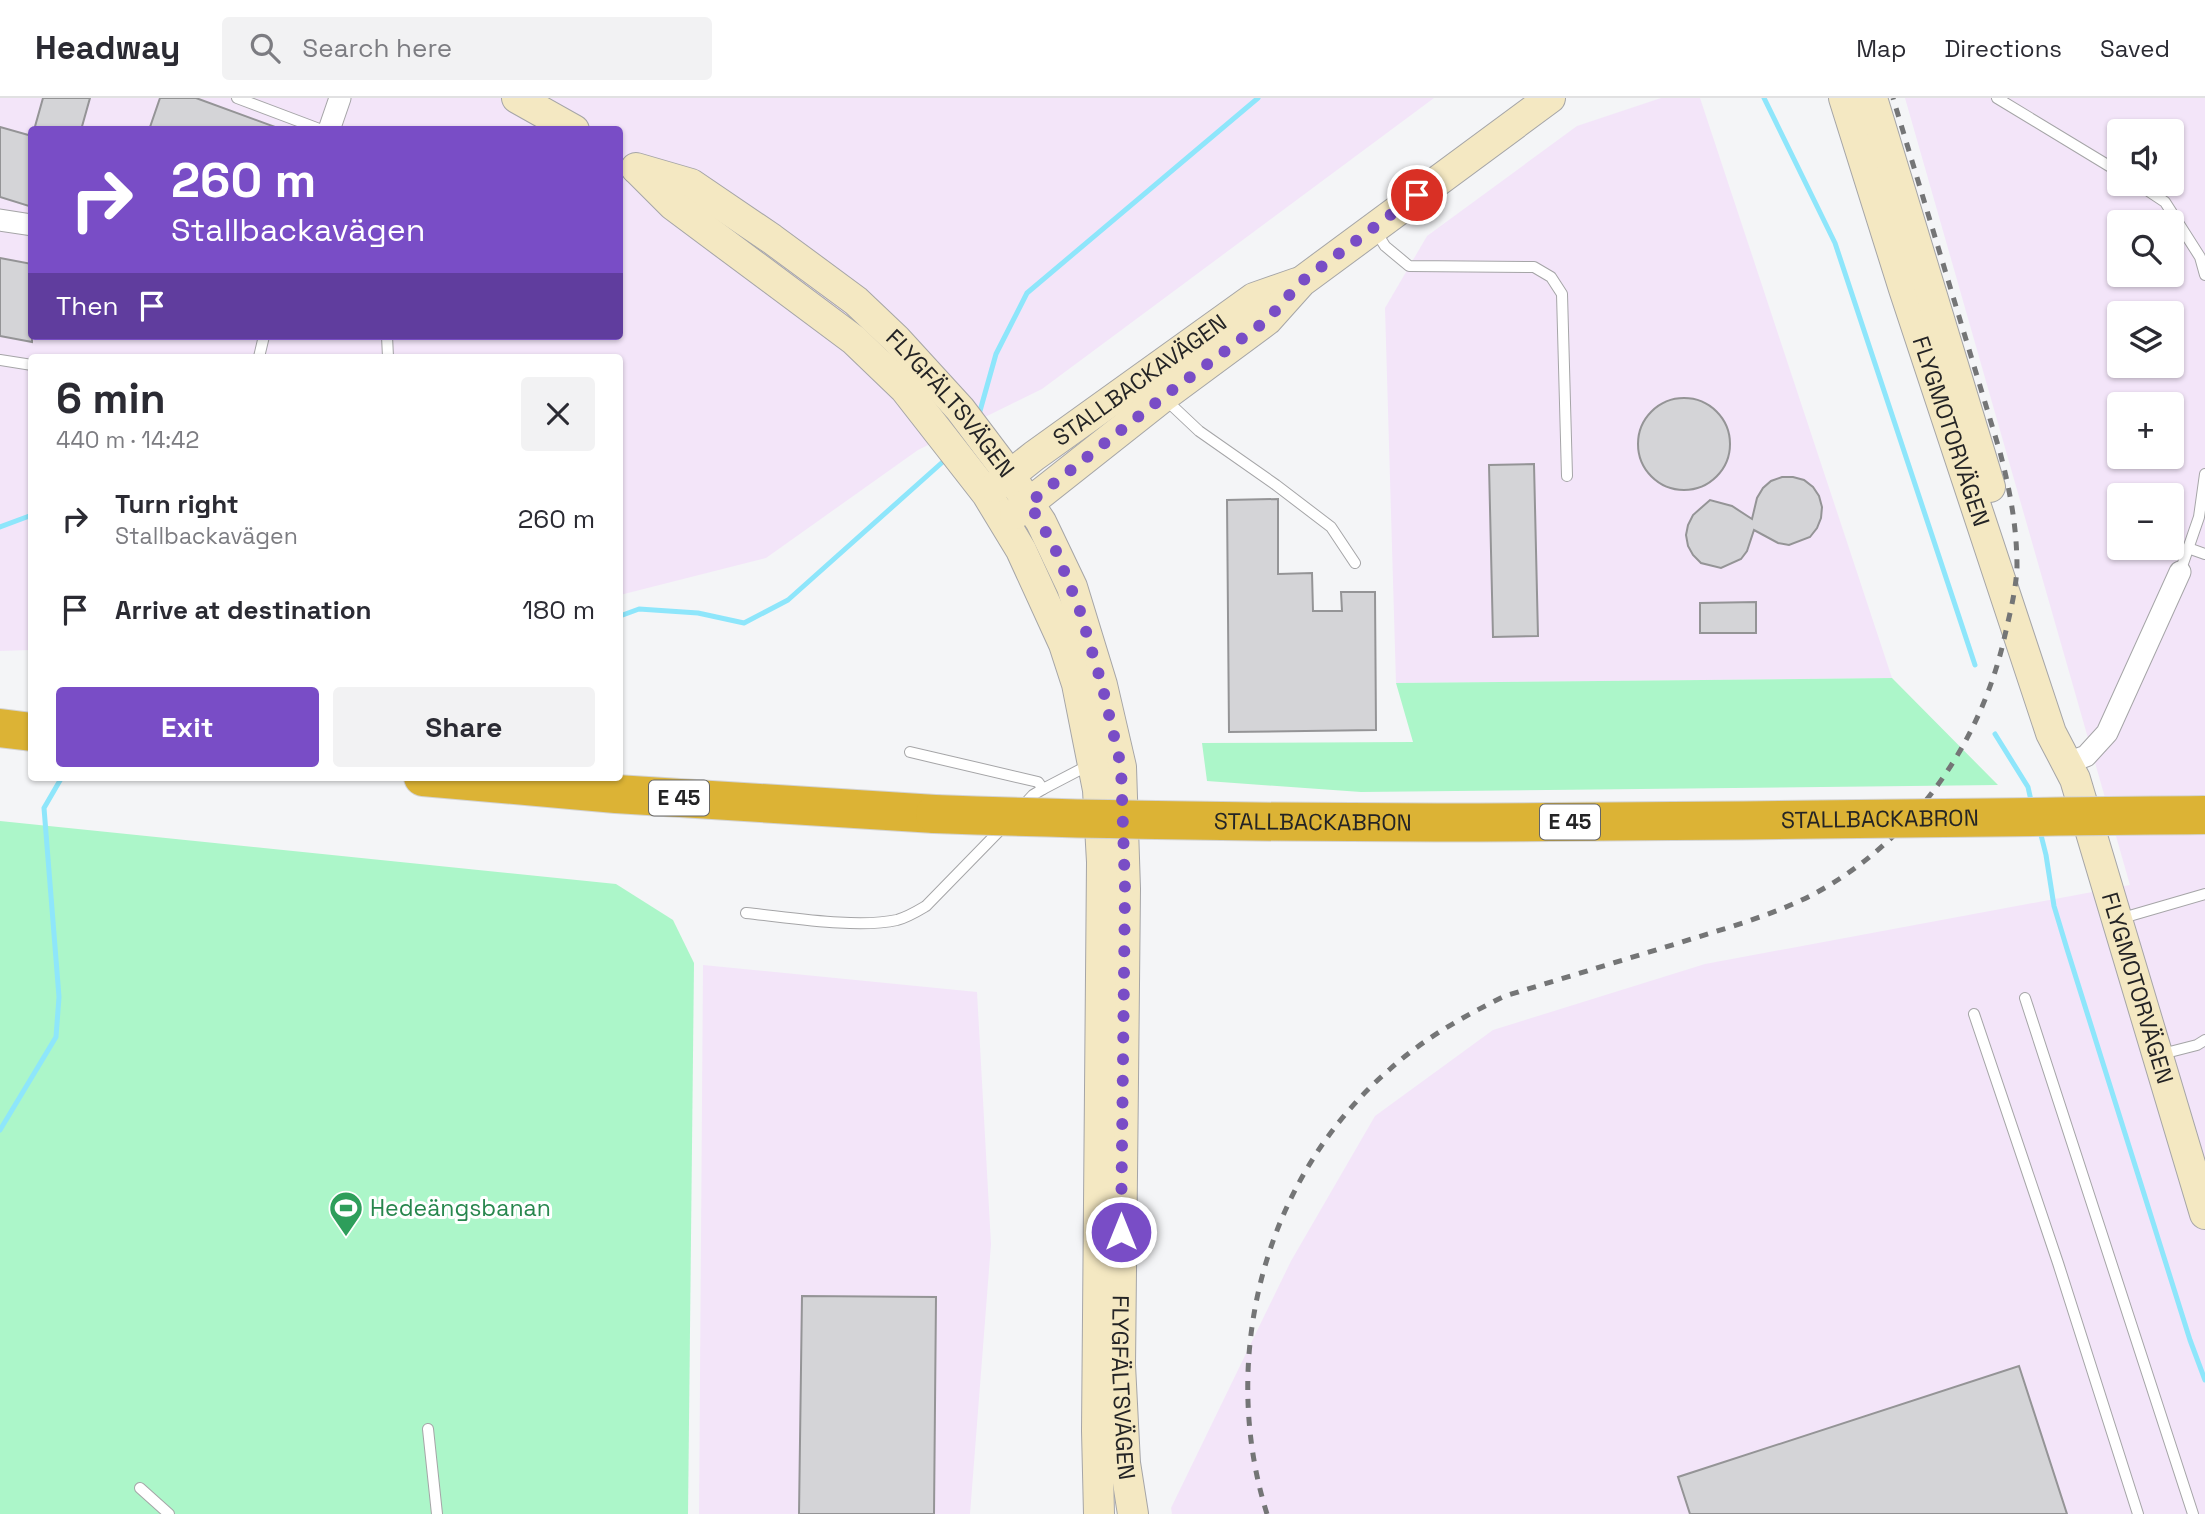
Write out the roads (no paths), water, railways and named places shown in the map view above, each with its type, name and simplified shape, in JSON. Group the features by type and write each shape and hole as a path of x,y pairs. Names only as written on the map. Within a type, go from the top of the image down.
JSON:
{"highway":[{"path":"0,728 28,732"},
{"name":"STALLBACKABRON","path":"468,781 616,794 935,814 1143,821 1370,824 2205,815"}],"street":[{"path":"330,126 340,98"},
{"path":"517,98 567,126"},
{"name":"STALLBACKAVÄGEN","path":"1004,522 1029,503 1254,298 1301,282 1549,98"},
{"name":"FLYGMOTORVÄGEN","path":"1844,98 1908,302 2051,733 2075,779 2205,1214"},
{"name":"FLYGMOTORVÄGEN","path":"1872,98 2066,732 2067,763"},
{"name":"FLYGFÄLTSVÄGEN","path":"628,163 691,184 845,293 896,339 960,409 986,444 991,482 1004,522 1021,550 1064,644 1077,684 1098,790 1102,862 1097,1418 1099,1514"},
{"name":"FLYGFÄLTSVÄGEN","path":"628,163 673,205 853,340 905,389 941,432 991,482 1029,503 1054,546 1079,608 1102,685 1121,766 1125,889 1120,1365 1125,1463 1133,1514"},
{"path":"0,220 28,224"},
{"name":"STALLBACKAVÄGEN","path":"991,482 1155,386"},
{"path":"2067,763 2086,755 2107,733 2180,572"}],"lane":[{"path":"237,98 327,126"},
{"path":"1997,98 2107,165"},
{"path":"2156,196 2165,202 2200,257 2205,275"},
{"path":"1373,228 1385,246 1409,266 1534,267 1551,277 1562,294 1567,477"},
{"path":"0,360 28,364"},
{"path":"1155,386 1199,432 1331,527 1356,563"},
{"path":"2180,572 2199,517 2205,474"},
{"path":"2188,548 2205,554"},
{"path":"910,752 1038,782 1043,789"},
{"path":"746,913 853,922 895,921 912,915 926,906 1033,795 1092,764"},
{"path":"2116,920 2205,894"},
{"path":"2025,998 2193,1514"},
{"path":"1974,1014 2058,1263 2138,1514"},
{"path":"2157,1055 2197,1045 2205,1040"},
{"path":"428,1429 437,1514"},
{"path":"140,1488 169,1514"}],"waterway":[{"path":"978,418 996,354 1027,293 1258,98"},
{"path":"1764,98 1835,243 1975,665"},
{"path":"623,615 639,609 698,613 744,623 788,600 946,459"},
{"path":"0,527 28,516"},
{"path":"1995,734 2028,787 2032,805"},
{"path":"0,1130 56,1037 59,997 44,808 60,781"},
{"path":"2040,831 2054,906 2190,1340 2205,1380"}],"railway":[{"path":"1267,1514 1253,1455 1248,1394 1251,1333 1263,1274 1283,1217 1310,1163 1346,1114 1389,1070 1416,1048 1459,1020 1505,996 1764,915 1812,895 1848,873 1881,847 1911,818 1960,751 1979,714 1994,675 2013,601 2017,567 2014,523 2000,452 1893,98"}],"place":[{"name":"Hedeängsbanan","path":"346,1238"}]}
